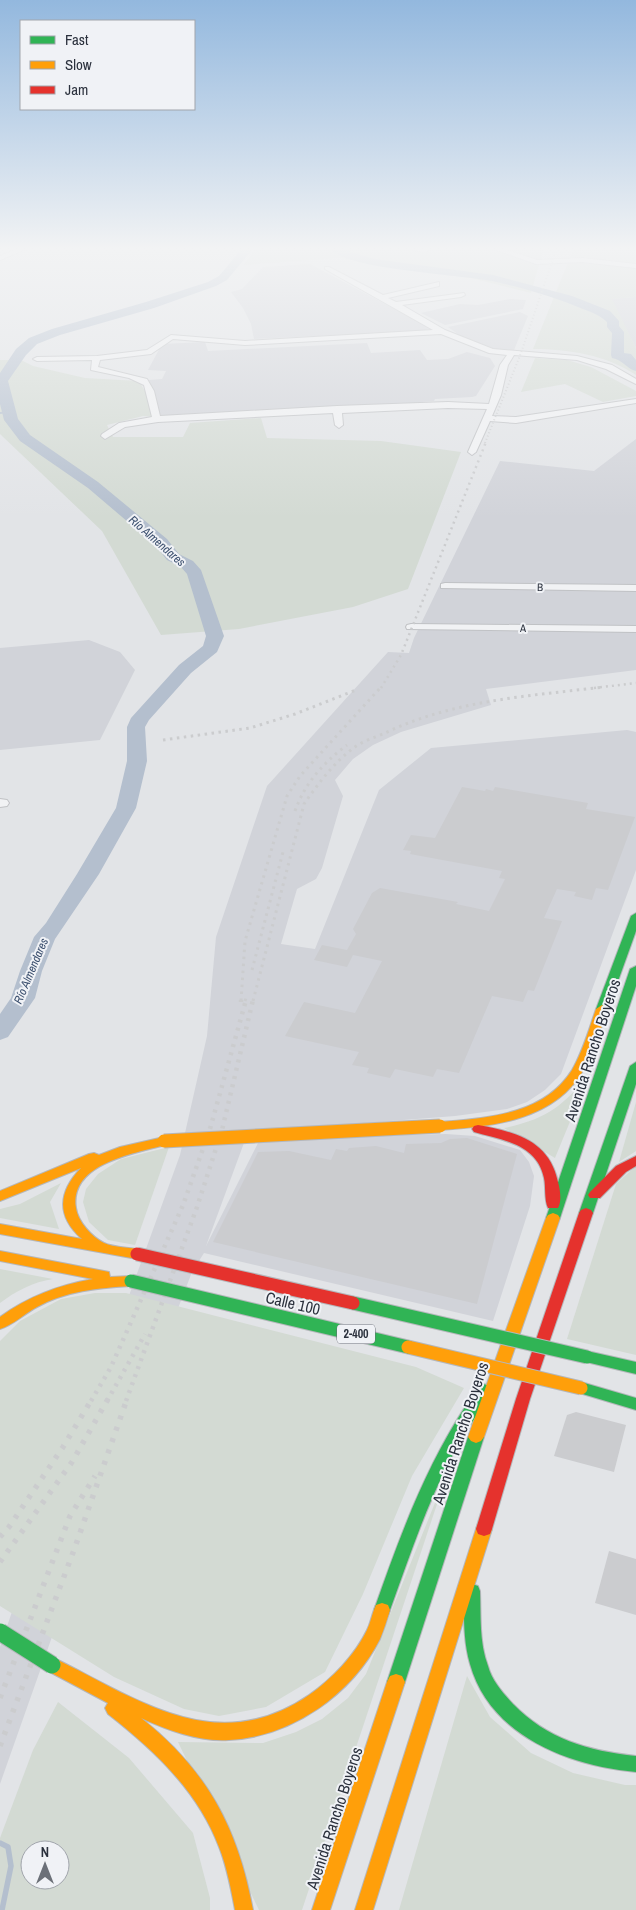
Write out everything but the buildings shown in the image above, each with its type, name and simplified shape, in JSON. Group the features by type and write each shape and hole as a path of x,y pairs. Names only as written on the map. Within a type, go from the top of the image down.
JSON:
{"highway":[{"path":"0,1196 115,1149 144,1143 481,1123 520,1115 541,1107 554,1099 578,1073 636,916"},
{"name":"Avenida Rancho Boyeros","path":"321,1910 497,1374 547,1235 636,969"},
{"path":"364,1910 472,1571 523,1399 636,1066"},
{"path":"440,1126 492,1130 510,1135 522,1141 539,1154 551,1174 554,1191 547,1235"},
{"path":"100,1247 78,1228 71,1216 69,1199 75,1183 90,1167 107,1157 137,1146 164,1141"},
{"path":"584,1217 591,1200 599,1190 621,1169 636,1160"},
{"name":"Calle 100","path":"0,1229 137,1254 636,1368"},
{"name":"Calle 100","path":"0,1256 131,1281 581,1388 636,1403"},
{"path":"0,1324 28,1303 59,1289 90,1284 131,1281"},
{"path":"587,1357 636,1363"},
{"path":"52,1665 145,1710 182,1725 210,1731 235,1731 263,1726 282,1720 314,1703 335,1686 363,1653 374,1633 425,1490 459,1425 497,1374"},
{"path":"472,1571 474,1643 479,1665 496,1697 511,1717 541,1741 566,1753 606,1763 636,1764"},
{"path":"0,1632 130,1719 155,1740 187,1774 211,1809 228,1840 241,1884 244,1910"}],"street":[{"path":"36,359 98,358 154,350 167,339"},
{"path":"197,339 244,343 314,339"},
{"path":"461,339 492,351 554,355 598,363 636,382"},
{"path":"472,452 497,395 504,365 512,352"},
{"path":"98,358 94,368 107,373 142,378 147,382 155,415 158,419"},
{"path":"487,418 516,420 636,401"},
{"path":"105,436 122,425 158,419 448,404 492,408"},
{"path":"337,410 339,424"},
{"name":"B","path":"445,586 636,588"},
{"name":"A","path":"411,627 636,629"}],"shaded area":[{"path":"470,339 518,339 514,350 495,349"},
{"path":"537,339 632,339 636,348 636,375 612,362 586,354 533,349"},
{"path":"631,339 636,339 636,348"},
{"path":"205,342 208,351 367,343 371,353 420,350 427,360 448,359 467,352 490,358 495,366 476,396 472,397 435,399 434,401 417,404 162,417 154,404 149,380 162,379 166,371 148,370 162,344"},
{"path":"535,358 567,360 591,367 636,391 636,396 603,402 565,384 521,392"},
{"path":"0,360 21,360 33,366 85,378 139,381 160,417 143,416 107,425 113,437 183,437 190,423 261,418 267,438 381,441 461,452 408,589 353,607 239,629 161,635 102,531 0,434"},
{"path":"636,439 636,670 486,689 491,705 401,732 373,745 353,759 335,780 343,796 322,868 316,879 297,889 281,944 315,949 379,790 431,748 627,730 636,732 636,870 561,1074 545,1090 527,1102 507,1109 455,1116 248,1132 206,1246 260,1139 446,1134 475,1136 520,1150 529,1162 534,1176 530,1206 493,1321 204,1253 192,1272 59,1617 0,1784 0,1647 34,1547 180,1155 207,1036 216,937 267,786 388,652 409,653 414,638 500,461 594,471"},
{"path":"89,640 120,652 135,670 100,740 0,750 0,648"},
{"path":"590,1073 555,1158 504,1128 532,1120 553,1110"},
{"path":"636,1102 636,1151 619,1162"},
{"path":"169,1147 135,1245 108,1240 89,1222 83,1202 86,1189 98,1174 121,1159"},
{"path":"636,1166 636,1355 567,1339 616,1184"},
{"path":"61,1183 50,1202 59,1229 0,1218 0,1209 20,1204"},
{"path":"0,1269 53,1279 25,1288 0,1303"},
{"path":"95,1293 126,1293 416,1367 464,1388 412,1476 363,1594 325,1672 266,1707 219,1716 184,1709 114,1677 0,1606 0,1341 20,1321 61,1299"},
{"path":"449,1468 302,1910 259,1910 178,1742 263,1743 296,1732 322,1719 348,1698 366,1674"},
{"path":"467,1676 490,1717 531,1753 573,1773 625,1785 636,1785 636,1910 399,1910"},
{"path":"58,1702 129,1758 193,1833 210,1898 210,1910 0,1910 0,1838 33,1750"}],"waterway":[{"name":"Río Almendares","path":"0,1032 23,998 31,971 45,937 54,927 88,874 126,808 137,761 136,727 140,718 185,669 211,648 215,636 195,573 187,564 173,557 161,542 93,485 25,438 11,420 1,381 21,352 38,339"},
{"path":"619,339 617,355 626,357 636,367"},
{"path":"0,413 9,412"},
{"path":"0,1843 8,1847 11,1866 2,1910"}],"railway":[{"path":"485,443 526,339"},
{"path":"381,688 401,655 486,442"},
{"path":"594,688 636,683"},
{"path":"241,1001 245,941 287,796 300,776 381,687"},
{"path":"253,1001 304,804 340,759 366,741 438,713 492,701 604,687"},
{"path":"163,740 250,728 295,714 356,690"},
{"path":"295,811 304,791 316,774 347,745"},
{"path":"252,970 283,852"},
{"path":"245,1001 247,995"},
{"path":"91,1401 111,1367 183,1205 210,1129 246,1000"},
{"path":"126,1401 197,1207 222,1130 253,1000"},
{"path":"107,1401 145,1334"},
{"path":"0,1537 9,1527 63,1447 92,1399"},
{"path":"0,1562 72,1462 108,1399"},
{"path":"0,1746 74,1550 127,1399"},
{"path":"0,1698 70,1516 95,1476"}],"traffic: fast":[{"path":"602,1009 636,916"},
{"path":"553,1218 636,969"},
{"path":"586,1213 636,1066"},
{"path":"131,1281 408,1347"},
{"path":"353,1303 587,1357"},
{"path":"587,1357 636,1368"},
{"path":"581,1388 636,1404"},
{"path":"382,1610 425,1496 451,1442 484,1390"},
{"path":"396,1682 476,1437"},
{"path":"472,1591 473,1636 478,1663 487,1684 515,1718 545,1740 562,1748 597,1759 636,1764"},
{"path":"0,1632 52,1665"}],"traffic: slow":[{"path":"440,1126 476,1123 512,1116 529,1111 560,1093 572,1079 586,1054 602,1009"},
{"path":"164,1141 440,1126"},
{"path":"100,1247 80,1230 71,1215 69,1198 78,1178 98,1161 111,1155 124,1150 164,1141"},
{"path":"0,1196 94,1157"},
{"path":"476,1437 553,1218"},
{"path":"0,1229 137,1254"},
{"path":"0,1256 104,1276"},
{"path":"0,1324 32,1303 62,1291 94,1284 131,1281"},
{"path":"408,1347 581,1388"},
{"path":"364,1910 484,1529"},
{"path":"52,1665 125,1703 163,1719 202,1730 228,1732 253,1729 278,1721 302,1710 343,1677 360,1657 373,1635 382,1610"},
{"path":"321,1910 396,1682"},
{"path":"114,1708 163,1749 184,1771 202,1795 217,1820 229,1847 238,1877 244,1910"}],"traffic: jam":[{"path":"478,1129 510,1137 535,1150 549,1172 553,1187 553,1205"},
{"path":"595,1195 621,1169 636,1160"},
{"path":"484,1529 523,1399 586,1213"},
{"path":"137,1254 353,1303"}]}
